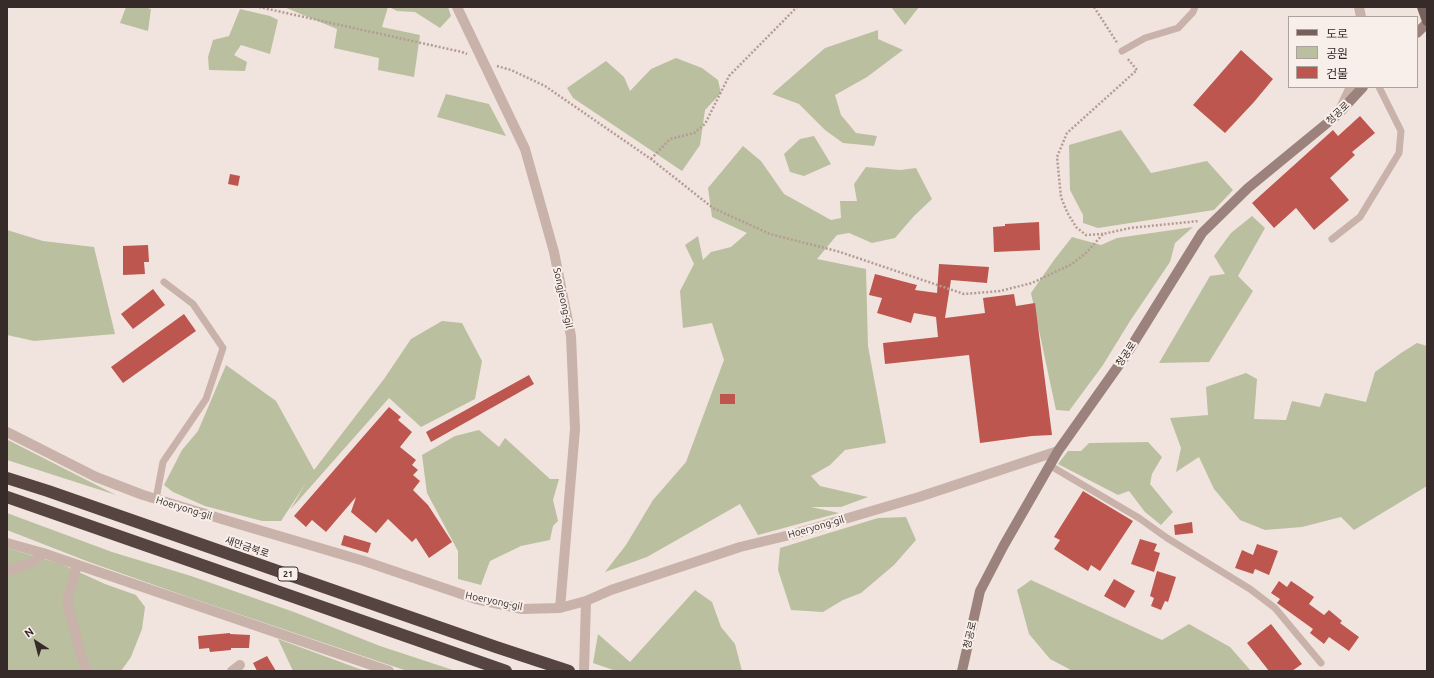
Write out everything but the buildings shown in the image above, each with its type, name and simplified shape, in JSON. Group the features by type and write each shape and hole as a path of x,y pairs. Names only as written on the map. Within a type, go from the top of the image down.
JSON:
{"highway":[{"name":"새만금북로","path":"7,478 56,493 569,671"},
{"name":"21","path":"7,497 506,671"}],"main road":[{"path":"1422,7 1427,22"}],"street":[{"name":"Songjeong-gil","path":"457,7 525,149 554,252 571,336 575,429 560,608"},
{"path":"1418,32 1427,22"},
{"path":"1337,115 1350,88"},
{"name":"청공로","path":"962,671 980,591 1004,545 1049,465 1126,355 1202,233 1248,188 1337,115 1362,88"},
{"name":"Hoeryong-gil","path":"7,432 96,477 156,499 364,560 476,599 522,609 560,608 586,601 611,590 740,547 794,534 919,497 1058,451"},
{"path":"7,543 43,553 388,671"},
{"path":"7,571 33,562 43,553"},
{"path":"77,565 67,602 83,662 87,671"},
{"path":"584,671 586,601"}],"lane":[{"path":"1122,51 1145,38 1178,28 1193,12 1195,7"},
{"path":"1332,239 1360,217 1399,153 1401,131 1380,88"},
{"path":"156,499 163,462 206,399 223,348 192,304 164,282"},
{"path":"1049,465 1139,518 1167,538 1250,589 1275,608 1321,663"}],"path":[{"path":"259,7 462,52 484,63 511,70 544,86 651,159 713,208 770,234 840,252 964,294 1000,291 1032,283 1072,264 1087,252 1103,234"},
{"path":"651,159 670,140 694,133 705,124 729,76 797,7"},
{"path":"1094,7 1122,51 1137,70 1067,133 1057,157 1061,197 1067,212 1076,227 1086,235 1103,234 1130,228 1216,219"}],"green space":[{"path":"126,7 144,7 151,9 148,31 120,23"},
{"path":"284,7 388,7 382,27 420,35 414,77 378,70 379,58 334,48 337,29"},
{"path":"389,7 448,7 451,16 440,28 415,12 397,11"},
{"path":"891,7 919,7 905,25"},
{"path":"240,9 270,16 278,20 270,54 241,45 234,55 247,62 245,71 209,70 208,57 213,40 229,36"},
{"path":"878,30 878,39 903,50 867,77 835,95 841,115 856,133 877,136 874,146 843,143 825,130 799,104 772,94 825,48"},
{"path":"676,58 702,68 718,80 721,93 705,110 700,145 682,171 573,98 567,88 606,61 624,77 630,91 651,69"},
{"path":"446,94 489,104 506,136 437,117"},
{"path":"1121,130 1151,173 1207,161 1233,190 1214,210 1098,228 1083,223 1083,215 1070,190 1069,145"},
{"path":"814,136 831,164 804,176 790,172 784,154 800,139"},
{"path":"743,146 761,161 784,194 831,220 841,218 840,201 857,201 854,184 866,167 900,170 916,168 932,199 914,216 895,238 872,243 849,233 837,235 817,259 866,269 868,346 886,443 845,450 830,465 811,476 820,486 868,497 841,507 811,507 839,513 758,535 740,504 647,557 605,572 626,545 653,500 686,462 724,360 712,323 683,328 680,291 694,264 685,245 698,236 703,260 711,252 731,247 747,233 712,217 708,188"},
{"path":"1252,216 1265,228 1238,276 1253,291 1209,362 1159,363 1210,276 1225,274 1214,256 1231,233"},
{"path":"1193,227 1175,243 1170,262 1130,321 1103,365 1069,411 1056,410 1031,293 1054,260 1072,237 1101,245 1117,238"},
{"path":"7,230 43,241 94,247 115,334 34,341 7,335"},
{"path":"442,321 462,323 482,361 475,399 421,427 389,398 290,510 306,483 281,521 262,521 205,506 173,492 164,485 182,450 198,431 226,365 276,401 314,470 384,379 411,339"},
{"path":"1417,343 1427,346 1427,486 1354,530 1341,517 1302,527 1265,530 1240,520 1214,489 1199,457 1176,472 1181,448 1170,418 1208,415 1206,387 1246,373 1257,379 1254,419 1286,420 1292,401 1320,407 1325,393 1366,402 1375,372"},
{"path":"479,430 499,447 505,438 550,479 559,479 553,500 558,521 553,526 550,540 521,546 490,561 481,585 458,579 458,551 427,493 422,455 455,436"},
{"path":"8,440 116,495 7,460"},
{"path":"1148,442 1162,457 1152,474 1150,484 1173,512 1161,525 1145,512 1129,491 1118,495 1058,464 1068,451 1081,451 1089,443"},
{"path":"7,513 112,552 191,576 294,612 380,646 456,671 407,671 191,598 89,562 7,530"},
{"path":"906,517 916,540 894,565 861,593 843,600 823,612 791,610 778,570 780,548 878,518"},
{"path":"7,548 61,564 105,584 136,595 145,607 142,629 131,657 121,671 7,671"},
{"path":"1031,580 1162,640 1189,624 1230,647 1251,671 1071,671 1050,659 1029,634 1017,590"},
{"path":"695,590 712,602 721,627 735,644 742,671 616,671 593,663 598,634 630,662"},
{"path":"278,639 365,671 293,671"}]}
